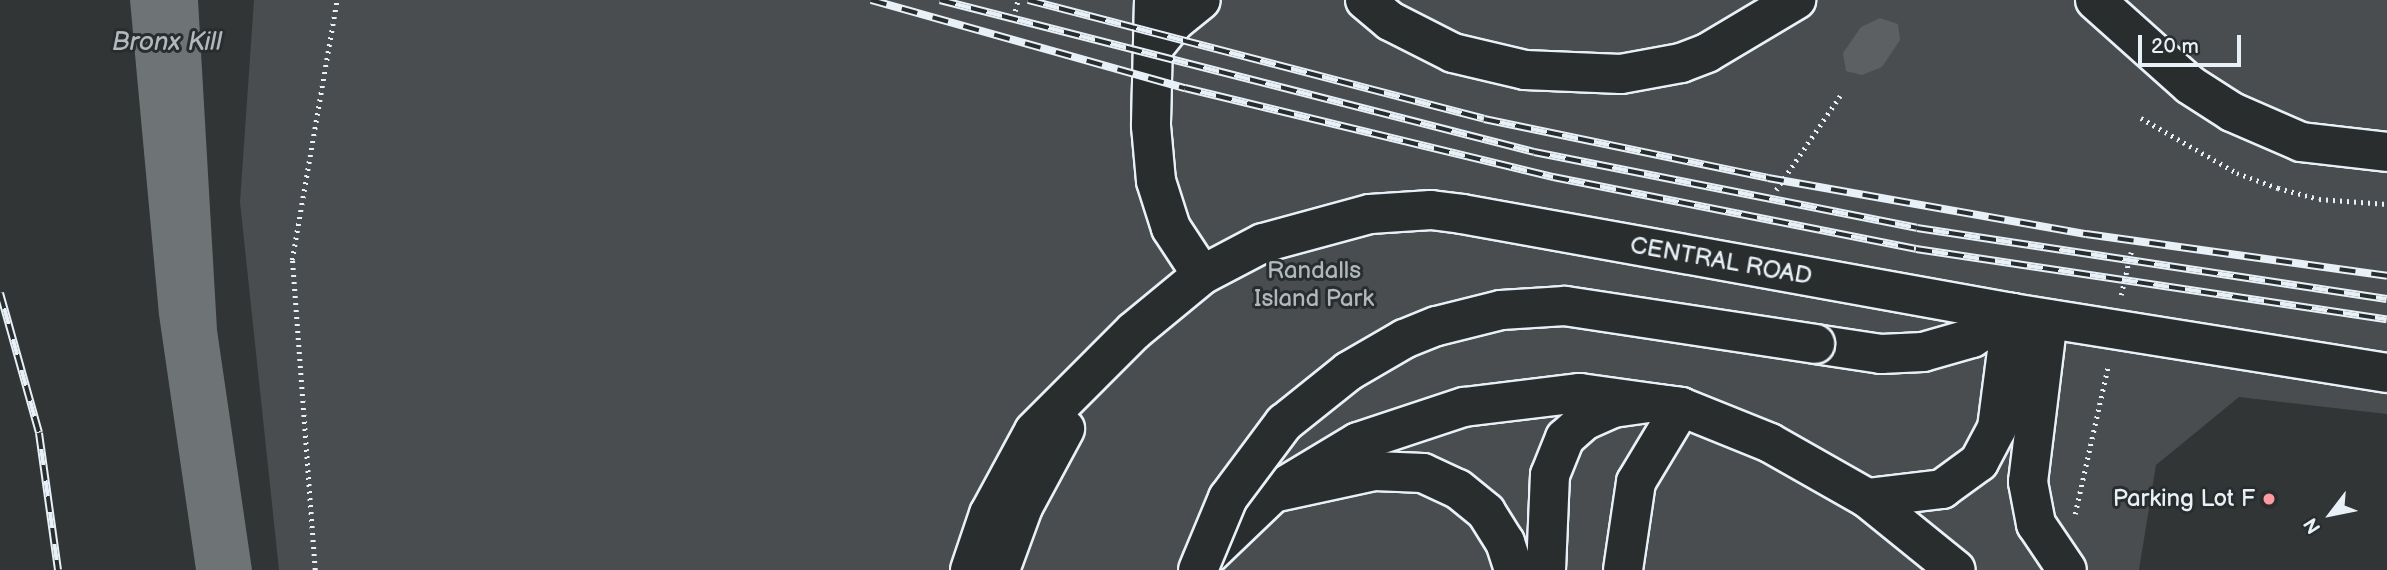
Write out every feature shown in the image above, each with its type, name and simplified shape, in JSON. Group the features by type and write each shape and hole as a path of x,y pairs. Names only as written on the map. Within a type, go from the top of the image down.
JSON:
{"main road":[{"path":"1154,0 1156,181 1171,228 1202,275"},
{"path":"1153,48 1175,21 1201,0"},
{"path":"1365,0 1390,21 1453,53 1525,70 1611,74 1661,67 1707,53 1796,0"},
{"path":"2095,0 2190,85 2232,112 2301,142 2387,152"},
{"name":"CENTRAL ROAD","path":"970,570 989,514 1034,431 1097,368 1202,275 1263,243 1370,214 1432,210 2030,316 2387,373"},
{"path":"1196,570 1228,498 1284,423 1349,371 1426,330 1501,310 1565,306 1881,354 1923,352 1972,338 2030,316"},
{"path":"1867,498 1942,489 1979,463 1997,428 2030,316"},
{"path":"2030,316 2028,482 2036,524 2067,570"},
{"path":"1000,570 1023,507 1097,368"},
{"path":"1196,570 1273,493 1358,442 1465,407 1580,393 1681,407 1770,443 1867,498 1956,570"},
{"path":"1546,570 1550,475 1565,438 1584,421 1613,408 1648,403 1681,407"},
{"path":"1623,570 1636,482 1681,407"},
{"path":"1273,493 1375,471 1423,473 1458,489 1486,512 1505,542 1514,570"}],"path":[{"path":"315,570 292,260 337,0"},
{"path":"1015,11 1018,0"},
{"path":"1776,190 1840,96"},
{"path":"2141,118 2200,154 2278,188 2319,199 2387,204"},
{"path":"2073,525 2131,252"}],"green space":[{"name":"Randalls Island Park","path":"254,0 2387,0 2387,414 2239,397 2156,465 2139,570 279,570 240,202"}],"water":[{"name":"Bronx Kill","path":"130,0 198,0 217,330 252,570 196,570 159,315"}],"building":[{"path":"1880,18 1898,24 1900,40 1882,67 1862,75 1846,71 1843,53 1861,27"}],"railway":[{"path":"871,0 1185,88 1553,177 1916,249 2387,319"},
{"path":"940,0 1534,152 1917,228 2387,299"},
{"path":"1028,0 1484,119 1768,178 2086,234 2387,276"},
{"path":"0,293 39,433 58,570"}],"place":[{"name":"Parking Lot F","path":"2269,499"}]}
